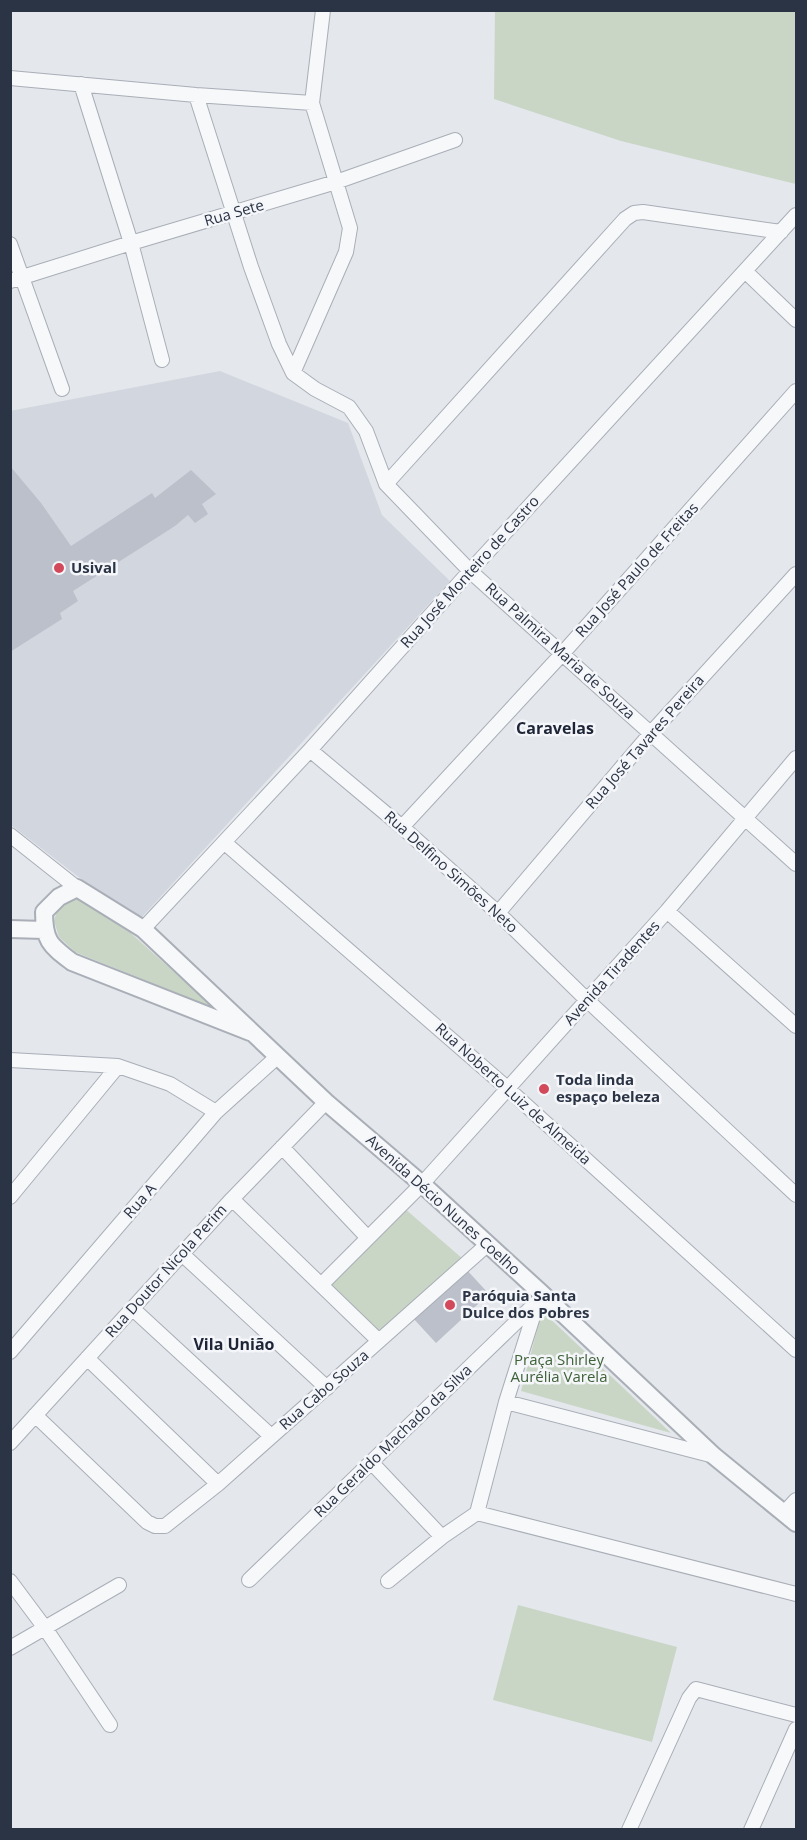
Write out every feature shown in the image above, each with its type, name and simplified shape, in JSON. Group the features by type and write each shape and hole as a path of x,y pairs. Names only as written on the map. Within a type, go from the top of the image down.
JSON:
{"street":[{"path":"294,373 346,252 350,228 312,103 322,11"},
{"path":"10,78 312,103"},
{"path":"81,84 131,243 162,360"},
{"path":"196,94 279,345 294,373"},
{"name":"Rua Sete","path":"16,279 336,182 455,140"},
{"path":"387,484 625,219 634,213 643,212 781,232"},
{"name":"Rua José Monteiro de Castro","path":"143,929 225,843 796,215"},
{"path":"10,244 16,279 62,389"},
{"path":"745,270 796,320"},
{"name":"Rua Palmira Maria de Souza","path":"294,373 315,389 349,407 366,431 387,484 470,571 796,864"},
{"name":"Rua José Paulo de Freitas","path":"402,827 562,654 796,391"},
{"name":"Rua José Tavares Pereira","path":"498,913 651,733 796,574"},
{"name":"Rua Delfino Simões Neto","path":"310,750 402,827 498,913 587,1000 796,1195"},
{"name":"Avenida Tiradentes","path":"322,1284 422,1184 667,911 796,758"},
{"path":"10,835 77,888 59,897 44,912 44,930 52,946 72,962 250,1032"},
{"name":"Rua Noberto Luiz de Almeida","path":"225,843 507,1088 796,1350"},
{"name":"Avenida Décio Nunes Coelho","path":"77,888 143,929 276,1057 488,1244 539,1297 714,1456 793,1512"},
{"path":"667,911 796,1026"},
{"path":"10,929 44,930"},
{"name":"Rua A","path":"10,1352 216,1112 276,1057"},
{"path":"10,1060 118,1066 170,1084 216,1112"},
{"path":"10,1197 118,1066"},
{"name":"Rua Doutor Nicola Perim","path":"10,1443 232,1199 326,1102"},
{"path":"282,1147 368,1238"},
{"path":"232,1199 379,1341"},
{"name":"Rua Cabo Souza","path":"36,1415 147,1522 155,1526 165,1526 218,1484 488,1244"},
{"path":"182,1254 327,1388"},
{"path":"388,1581 442,1537 477,1513 506,1402 539,1297"},
{"name":"Rua Geraldo Machado da Silva","path":"249,1580 372,1463 539,1297"},
{"path":"134,1309 271,1436"},
{"path":"87,1358 218,1484"},
{"path":"506,1402 714,1456"},
{"path":"372,1463 442,1537"},
{"path":"477,1513 796,1594"},
{"path":"10,1581 45,1628 110,1725"},
{"path":"10,1648 119,1585"},
{"path":"628,1830 689,1698 696,1689 796,1715"},
{"path":"751,1830 796,1729"}],"shaded area":[{"path":"220,371 348,423 382,515 450,581 142,917 89,885 11,825 10,411"}],"green space":[{"path":"495,11 796,11 796,184 621,141 494,99"},
{"path":"83,898 94,900 214,1008 75,952 59,937 54,921 57,910 66,900"},
{"path":"404,1208 463,1259 379,1335 331,1284"},
{"name":"Praça Shirley Aurélia Varela","path":"542,1311 671,1433 521,1391"},
{"path":"518,1605 677,1647 652,1742 493,1700"}],"building":[{"name":"Usival","path":"10,466 41,503 71,546 152,493 155,498 191,470 216,494 202,504 208,514 195,523 188,515 175,526 73,591 78,601 60,613 62,619 10,652"},
{"name":"Paróquia Santa Dulce dos Pobres","path":"465,1268 489,1294 436,1343 412,1317"}],"place":[{"name":"Usival","path":"59,568"},
{"name":"Toda linda espaço beleza","path":"544,1089"},
{"name":"Paróquia Santa Dulce dos Pobres","path":"450,1305"}],"district":[{"name":"Caravelas","path":"555,728"},
{"name":"Vila União","path":"234,1344"}]}
